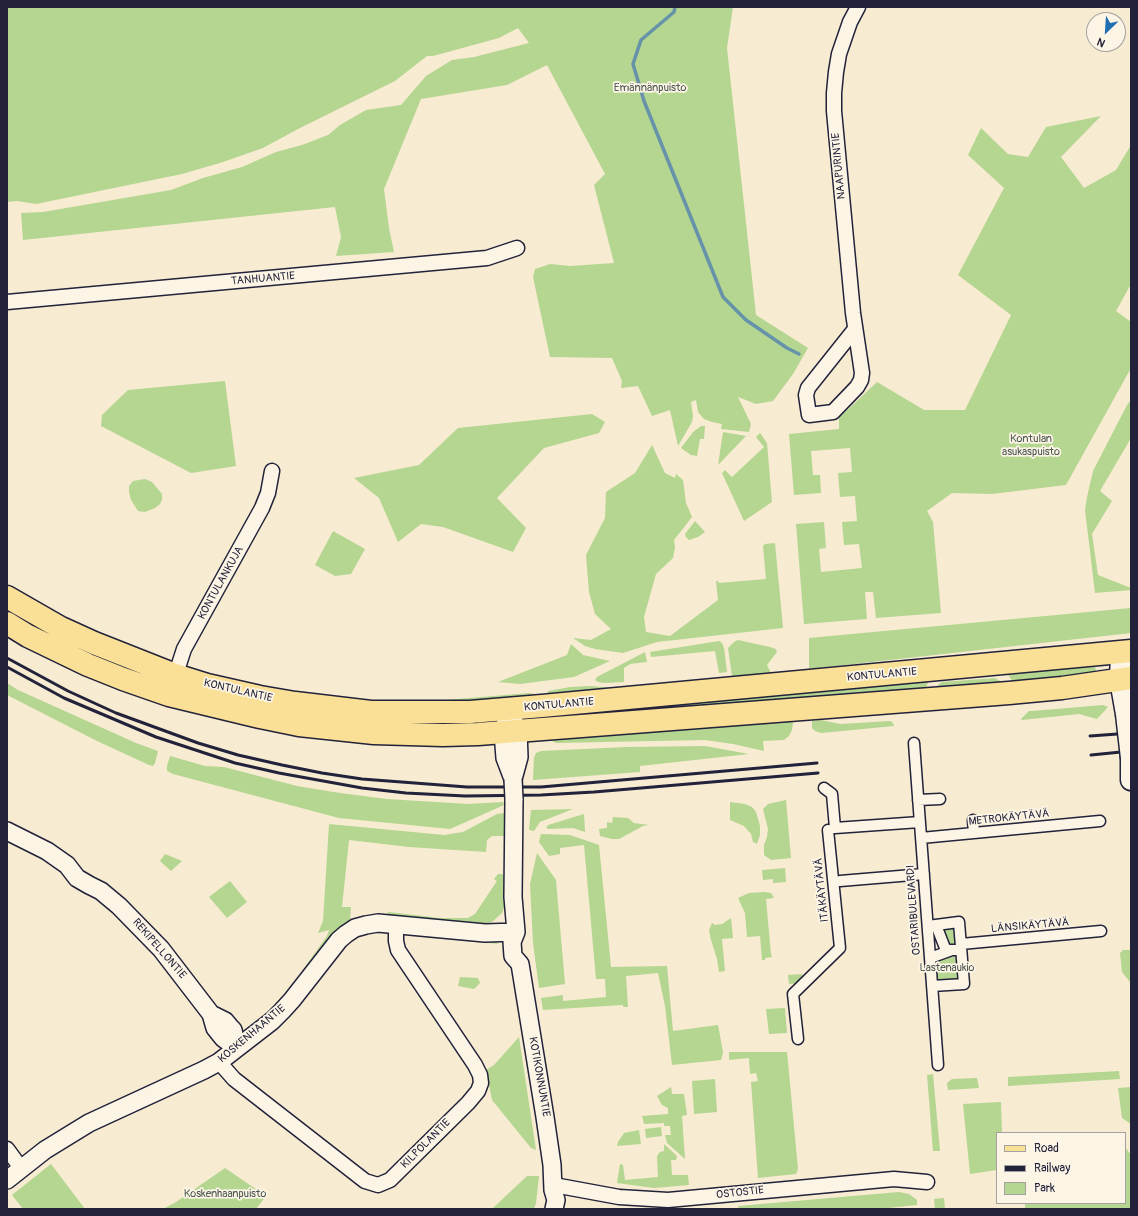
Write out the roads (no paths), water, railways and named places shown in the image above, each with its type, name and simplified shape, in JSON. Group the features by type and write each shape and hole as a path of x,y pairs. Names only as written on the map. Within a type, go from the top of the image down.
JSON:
{"main road":[{"name":"KONTULANTIE","path":"7,597 55,624 172,685 260,717 338,730 428,734 478,734 1009,693 1062,688 1127,666"},
{"name":"KONTULANTIE","path":"7,623 28,636 88,665 124,679 172,685 207,685 260,697 335,709 371,712 470,712 618,700 1127,666"},
{"path":"1127,666 1124,703 1131,758 1131,780"}],"street":[{"name":"NAAPURINTIE","path":"855,329 808,388 806,395 808,415 833,412 857,387 861,380 862,373 855,329 835,127 834,93 839,54 850,22 858,7"},
{"name":"TANHUANTIE","path":"7,302 487,258 517,248"},
{"name":"KONTULANKUJA","path":"172,685 184,649 262,508 268,493 272,471"},
{"name":"KOTIKONNUNTIE","path":"509,709 510,731 505,758 513,779 513,897 516,932 512,942 513,956 520,964 545,1117 552,1165 553,1188 556,1200 554,1209"},
{"name":"OSTARIBULEVARDI","path":"914,743 918,759 918,800 924,874 932,925 930,958 938,1065"},
{"path":"826,802 824,788 832,794 834,828 920,822"},
{"path":"918,800 940,799"},
{"path":"973,820 974,833"},
{"name":"METROKÄYTÄVÄ","path":"921,838 1100,821"},
{"name":"ITÄKÄYTÄVÄ","path":"798,1038 793,994 840,948 835,919 828,830"},
{"name":"REKIPELLONTIE","path":"7,831 47,851 67,865 77,878 101,891 115,902 175,965 211,1014 224,1020 230,1026 233,1030 237,1048"},
{"path":"840,880 924,874"},
{"path":"932,986 966,985 958,948 959,922 932,925 945,948 948,950 958,948"},
{"name":"KOSKENHAANTIE","path":"7,1180 45,1150 89,1123 219,1062 272,1021 282,1011 346,934 366,925 378,924 396,924 485,933 516,932"},
{"name":"KILPOLANTIE","path":"219,1062 234,1079 365,1181 378,1185 392,1179 468,1103 478,1091 481,1083 480,1075 475,1065 398,950 396,941 396,924"},
{"name":"LÄNSIKÄYTÄVÄ","path":"930,958 958,948 1101,931"},
{"path":"7,1149 21,1168"},
{"name":"OSTOSTIE","path":"553,1188 619,1197 668,1200 894,1179 927,1182"},
{"path":"543,1209 546,1198 553,1188"}],"waterway":[{"path":"675,7 674,12 641,40 633,64 644,101 723,297 746,320 787,348 799,354"}],"railway":[{"path":"7,658 68,691 116,713 198,743 238,755 282,765 362,779 467,787 541,787 817,763"},
{"path":"7,667 64,698 156,737 235,763 279,773 362,788 406,793 465,796 541,795 594,792 818,773"},
{"path":"1090,736 1131,733"},
{"path":"1091,755 1131,751"}],"park label":[{"name":"Emännänpuisto","path":"650,88"},
{"name":"Kontulan asukaspuisto","path":"1031,445"},
{"name":"Lastenaukio","path":"947,968"},
{"name":"Koskenhaanpuisto","path":"225,1194"}]}
